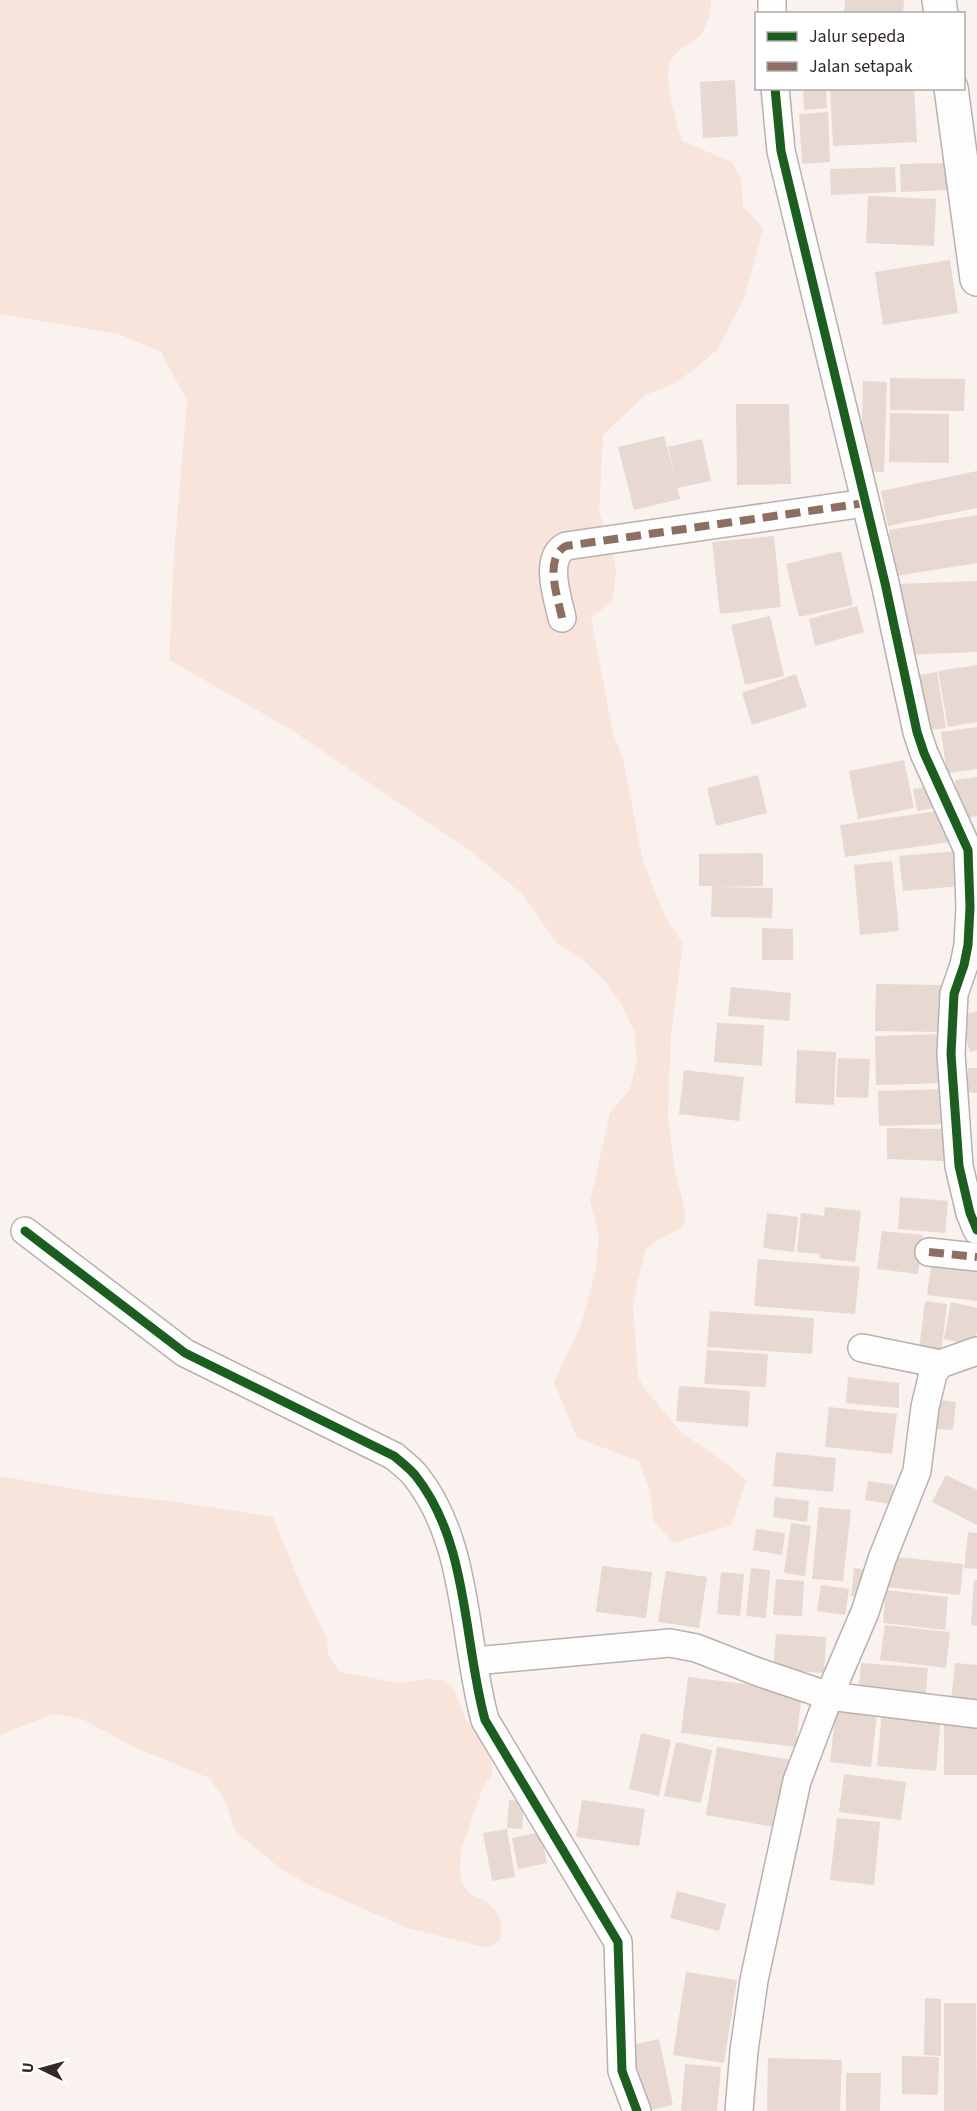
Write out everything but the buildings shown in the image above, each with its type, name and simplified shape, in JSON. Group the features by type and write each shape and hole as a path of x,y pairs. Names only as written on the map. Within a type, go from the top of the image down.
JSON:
{"street":[{"path":"775,90 781,151 917,732 924,753 968,850 970,907 968,945 954,994 951,1054 959,1166 970,1213 977,1230"},
{"path":"951,90 977,279"},
{"path":"562,618 555,578 555,561 560,549 566,546 865,503"},
{"path":"25,1231 185,1353 394,1456 414,1474 434,1504 446,1528 462,1594 477,1690 485,1719 618,1942 622,2071 638,2111"},
{"path":"929,1252 977,1257"},
{"path":"862,1348 940,1364 977,1351"},
{"path":"739,2111 744,2051 754,1980 797,1781 829,1696 865,1612 882,1559 917,1471 930,1384 940,1364"},
{"path":"474,1661 670,1643 696,1648 829,1696 977,1714"}],"shaded area":[{"path":"0,0 711,0 705,28 696,39 676,53 670,63 668,80 672,102 682,141 732,162 741,179 743,206 763,228 745,296 718,349 672,385 645,395 603,435 599,513 611,542 616,569 613,600 591,618 613,733 623,759 643,862 666,918 683,944 671,1034 668,1116 675,1170 686,1214 683,1227 656,1241 645,1250 633,1304 638,1376 644,1388 681,1432 746,1480 732,1525 673,1543 654,1521 650,1491 639,1461 577,1438 554,1382 581,1325 596,1268 599,1236 590,1201 610,1113 630,1089 637,1061 634,1031 622,1005 604,980 582,959 556,942 522,894 473,853 290,729 169,660 174,554 187,401 161,352 118,334 0,314"},
{"path":"0,1476 103,1494 178,1502 273,1517 305,1595 327,1638 328,1653 339,1672 399,1683 427,1679 442,1680 454,1689 466,1720 477,1731 491,1761 492,1775 483,1787 461,1851 461,1882 471,1895 485,1900 497,1912 502,1925 500,1941 487,1948 407,1928 307,1884 281,1869 235,1831 226,1802 209,1778 134,1747 82,1719 53,1714 0,1735"}],"marked path":[{"path":"562,618 555,590 554,569 559,552 566,546 865,503"},
{"path":"929,1252 977,1257"}],"cycle path":[{"path":"775,90 781,151 885,583 917,732 924,753 968,850 970,907 968,945 954,994 951,1054 959,1166 970,1213 977,1230"},
{"path":"25,1231 185,1353 394,1456 415,1475 433,1501 446,1530 455,1561 485,1720 618,1942 622,2071 637,2111"}]}
